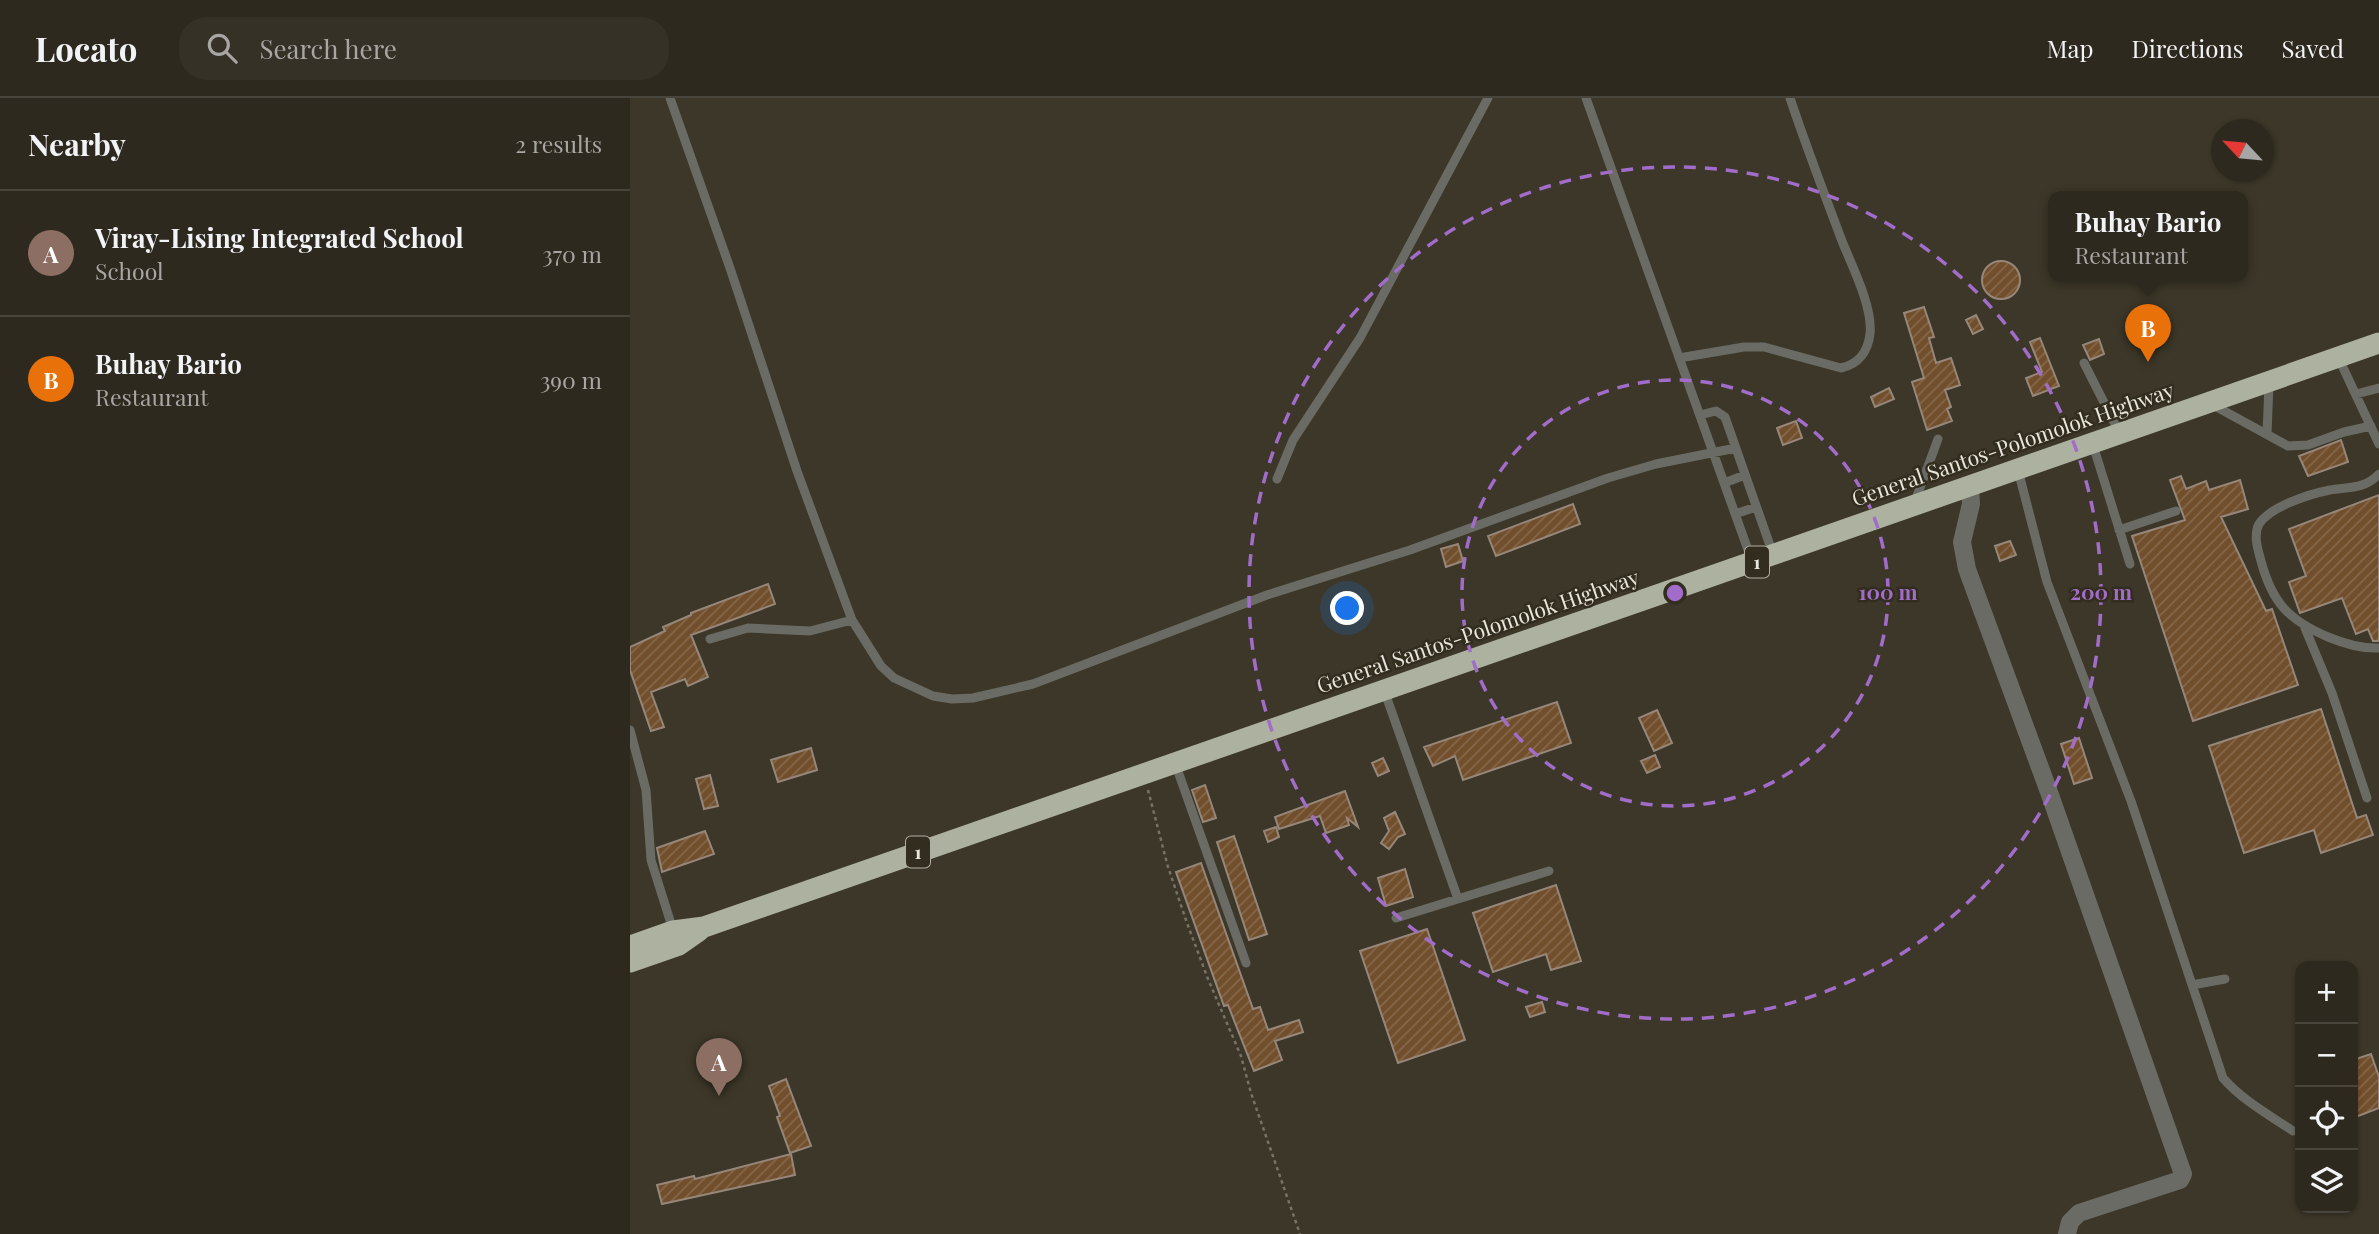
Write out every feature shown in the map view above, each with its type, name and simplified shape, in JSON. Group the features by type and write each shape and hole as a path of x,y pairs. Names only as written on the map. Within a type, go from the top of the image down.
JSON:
{"highway":[{"name":"General Santos-Polomolok Highway","path":"630,946 676,938 1774,556 2379,342"},
{"name":"1","path":"630,962 676,938"}],"street":[{"path":"1970,486 1970,504 1962,542 1966,569 2082,885 2183,1174 2180,1180 2079,1213 2070,1222 2067,1234"}],"lane":[{"path":"670,98 797,471 852,620 881,666 894,678 913,689 933,696 952,699 996,694 1033,684 1267,595 1410,550 1608,478 1656,464 1736,448"},
{"path":"1277,479 1298,431 1360,338 1489,98"},
{"path":"1586,98 1753,563"},
{"path":"1679,358 1744,347 1764,347 1841,368 1851,366 1861,358 1867,347 1870,322 1860,288 1790,98"},
{"path":"2338,357 2379,444"},
{"path":"2084,363 2119,432"},
{"path":"2267,434 2269,381"},
{"path":"2356,394 2379,388"},
{"path":"2209,402 2288,446 2298,446 2371,426"},
{"path":"1700,415 1716,411 1723,414 1774,556"},
{"path":"1914,505 1938,439"},
{"path":"2092,443 2130,564"},
{"path":"2018,469 2048,582 2131,801 2223,1078 2232,1089 2293,1131"},
{"path":"1724,483 1745,474"},
{"path":"2379,474 2363,485 2313,494 2287,505 2268,515 2257,530 2258,549 2270,588 2285,611 2305,628 2352,646 2379,648"},
{"path":"1735,514 1756,506"},
{"path":"2119,530 2176,511"},
{"path":"710,639 748,628 810,631 852,620"},
{"path":"2305,628 2332,693 2367,798"},
{"path":"1384,690 1458,899"},
{"path":"630,730 646,790 651,860 676,938"},
{"path":"1175,763 1246,963"},
{"path":"1396,918 1549,871"},
{"path":"2192,985 2225,979"}],"path":[{"path":"1143,774 1176,889 1208,979 1241,1056 1300,1234"}],"building":[{"path":"2001,261 2014,267 2020,280 2014,293 2001,299 1988,293 1982,280 1988,267"},
{"path":"1924,307 1934,337 1929,338 1936,363 1951,358 1960,385 1945,390 1951,407 1947,409 1952,421 1927,430 1912,382 1924,378 1904,313"},
{"path":"1976,315 1983,329 1973,334 1966,320"},
{"path":"2040,338 2059,386 2033,396 2026,378 2042,372 2030,342"},
{"path":"2099,339 2104,354 2090,360 2083,345"},
{"path":"1889,388 1894,399 1875,407 1871,397"},
{"path":"1796,421 1802,438 1783,445 1777,428"},
{"path":"2341,440 2348,462 2308,476 2299,456"},
{"path":"2181,476 2186,489 2206,481 2209,490 2240,480 2248,509 2221,517 2266,611 2272,609 2298,685 2193,721 2132,536 2185,520 2170,480"},
{"path":"2379,495 2379,641 2373,641 2368,629 2356,634 2342,598 2300,613 2289,582 2306,576 2289,529"},
{"path":"1573,504 1580,524 1496,556 1488,536"},
{"path":"2010,541 2016,555 2000,561 1995,546"},
{"path":"1458,544 1463,561 1446,567 1441,549"},
{"path":"768,584 775,604 691,635 708,677 688,686 685,679 651,692 664,727 651,731 630,670 630,647 665,631 663,627 691,613"},
{"path":"1557,702 1571,743 1463,780 1455,756 1433,766 1424,747"},
{"path":"2321,709 2357,818 2366,815 2373,835 2321,853 2314,830 2244,853 2209,746"},
{"path":"1657,710 1672,743 1654,751 1639,718"},
{"path":"2079,738 2092,778 2074,784 2061,744"},
{"path":"811,748 817,770 778,782 771,760"},
{"path":"1655,755 1660,767 1647,773 1641,761"},
{"path":"1383,758 1389,771 1378,776 1372,763"},
{"path":"710,775 718,806 704,809 696,779"},
{"path":"1205,785 1216,818 1203,822 1192,790"},
{"path":"1345,791 1358,827 1347,818 1349,825 1326,833 1320,816 1279,829 1275,817"},
{"path":"1395,812 1405,834 1398,837 1389,849 1381,843 1389,831 1384,818"},
{"path":"1276,827 1279,837 1268,842 1264,831"},
{"path":"705,831 714,854 662,872 657,848"},
{"path":"1234,836 1267,934 1249,940 1217,842"},
{"path":"1201,863 1253,1009 1260,1007 1268,1030 1299,1020 1303,1032 1275,1041 1282,1060 1254,1071 1228,1005 1224,1006 1176,872"},
{"path":"1405,869 1413,897 1386,906 1378,878"},
{"path":"1556,885 1581,961 1551,970 1546,954 1493,972 1473,913"},
{"path":"1427,929 1465,1040 1398,1063 1360,951"},
{"path":"1542,1002 1545,1012 1530,1017 1526,1007"},
{"path":"2371,1054 2379,1077 2379,1108 2358,1116 2358,1087 2358,1058"},
{"path":"786,1079 811,1146 790,1153 769,1086"},
{"path":"791,1154 795,1175 662,1204 657,1185 694,1176 695,1179"}],"place":[{"name":"Buhay Bario","path":"2148,362"},
{"name":"Viray-Lising Integrated School","path":"719,1096"}]}
